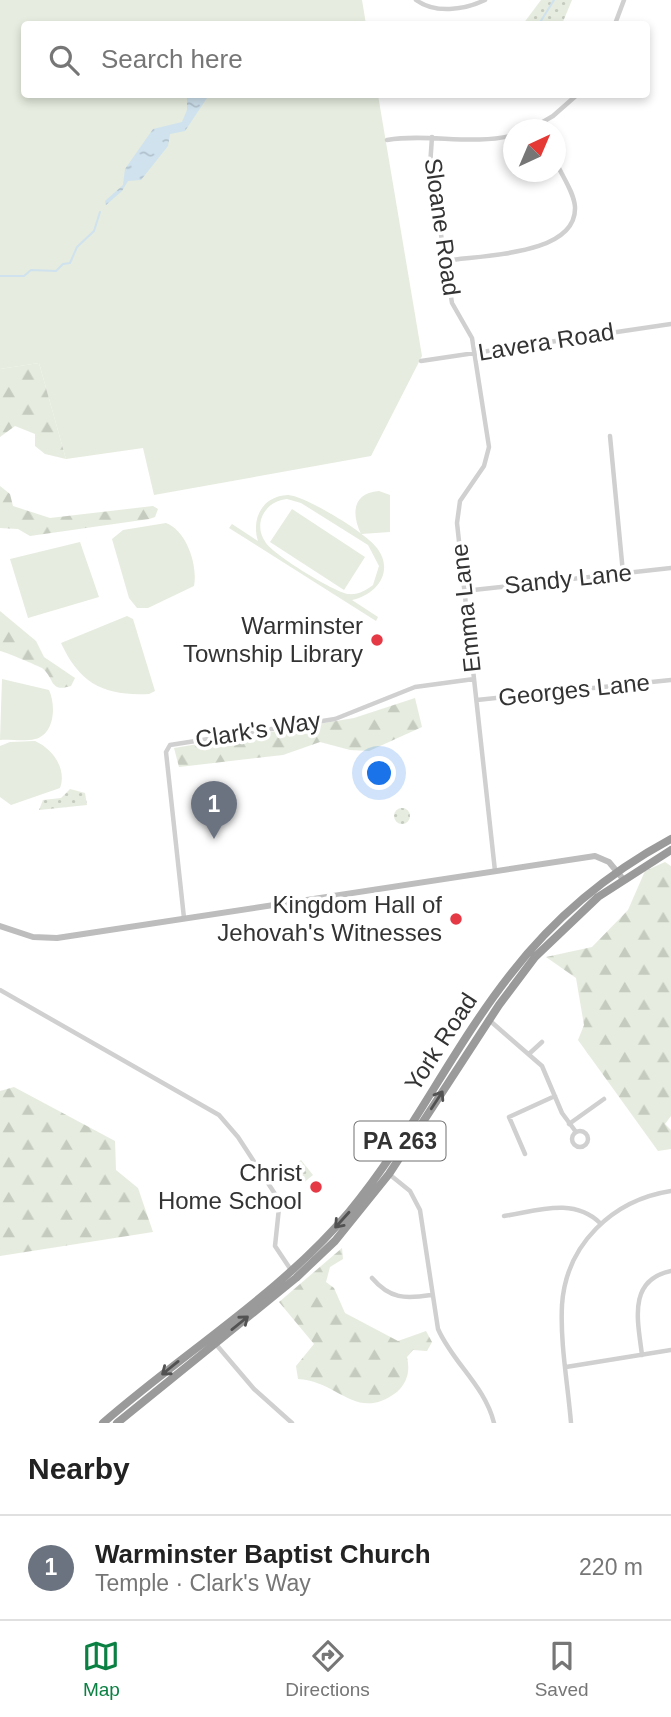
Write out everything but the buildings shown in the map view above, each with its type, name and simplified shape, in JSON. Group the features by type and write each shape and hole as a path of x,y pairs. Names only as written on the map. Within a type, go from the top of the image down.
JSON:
{"highway":[{"name":"York Road","path":"103,1423 328,1248 389,1174 510,975 547,932 671,839"},
{"name":"York Road","path":"620,876 671,850"},
{"name":"York Road","path":"117,1423 327,1236 369,1186 486,1017"}],"street":[{"path":"416,0 428,7 443,9 485,0"},
{"path":"616,21 624,0"},
{"path":"550,119 574,98"},
{"path":"387,140 432,137 483,140 503,137"},
{"name":"Sloane Road","path":"432,137 430,166 452,303 472,338 475,353"},
{"path":"445,261 542,246 560,238 572,223 575,208 565,182"},
{"name":"Lavera Road","path":"421,361 671,324"},
{"name":"Emma Lane","path":"475,353 489,447 484,466 458,510 464,591 495,871"},
{"path":"610,436 624,573"},
{"name":"Sandy Lane","path":"464,591 671,568"},
{"name":"Clark's Way","path":"184,919 166,752 170,745 335,719 415,687 474,679"},
{"name":"Georges Lane","path":"477,701 671,680"},
{"path":"0,926 33,937 52,939 595,856 605,859 620,876"},
{"path":"0,990 219,1115 238,1137 277,1197 279,1208 276,1251 291,1270"},
{"path":"486,1017 542,1066 569,1124 576,1132"},
{"path":"530,1053 542,1042"},
{"path":"526,1154 509,1117 555,1096"},
{"path":"569,1124 604,1100"},
{"path":"389,1174 410,1191 417,1203 431,1295 441,1335 482,1393 494,1423"},
{"path":"571,1423 562,1309 571,1266 584,1242 600,1223 634,1201 671,1191"},
{"path":"503,1216 569,1207 584,1210 600,1223"},
{"path":"642,1355 636,1315 638,1298 651,1279 671,1270"},
{"path":"372,1278 386,1292 397,1297 431,1295"},
{"path":"212,1340 244,1378 292,1423"},
{"path":"566,1367 671,1350"}],"green space":[{"path":"0,0 362,0 366,21 21,21 21,98 379,98 422,356 371,456 154,495 143,448 66,459 39,363 0,369"},
{"path":"541,0 572,0 563,21 525,21"},
{"path":"39,363 66,459 45,454 35,446 35,434 15,426 0,437 0,369"},
{"path":"0,486 10,494 13,506 50,518 153,506 158,509 155,517 149,519 30,536 18,529 0,528"},
{"path":"379,491 390,495 390,532 361,534 356,519 356,505 364,496"},
{"path":"279,496 297,497 321,508 371,541 377,548 384,566 380,581 369,593 352,600 378,617 376,621 229,528 232,524 258,541 256,525 261,510 265,504","holes":["287,499 301,503 368,545 379,566 373,585 355,594 341,592 271,549 260,528 263,515 272,504 279,501"]},
{"path":"292,509 365,557 344,590 270,542"},
{"path":"166,523 180,533 189,550 194,569 194,586 148,608 137,608 129,598 112,539 123,530"},
{"path":"80,542 99,597 28,618 10,559"},
{"path":"0,611 36,641 44,657 75,678 71,686 59,688 42,668 0,651"},
{"path":"127,616 133,619 155,691 149,694 119,693 95,685 76,669 61,643"},
{"path":"2,679 49,690 53,703 52,718 42,736 27,740 0,740"},
{"path":"415,698 422,727 369,751 350,750 320,742 283,755 179,767 174,748 354,718"},
{"path":"35,741 57,760 62,774 60,788 11,805 0,797 0,746 10,742"},
{"path":"70,789 85,793 87,805 39,810 43,800 61,798"},
{"path":"399,808 405,808 410,816 408,822 399,824 394,819 394,813"},
{"path":"665,862 671,866 671,1116 665,1124 671,1130 671,1149 658,1151 578,1040 584,1025 576,978 546,957 592,947 628,910 645,871"},
{"path":"14,1087 115,1141 116,1170 138,1188 153,1232 0,1256 0,1091"},
{"path":"301,1160 313,1175 302,1184 291,1169"},
{"path":"342,1248 343,1259 330,1267 326,1282 334,1288 345,1313 398,1341 426,1331 432,1342 427,1351 413,1350 407,1357 407,1376 397,1392 383,1400 370,1403 358,1402 312,1381 298,1379 296,1366 314,1344 279,1302"}],"water":[{"path":"187,98 207,98 185,131 170,134 168,146 141,180 128,181 122,191 106,205 105,201 123,185 125,169 153,129 182,122 187,110"}],"waterway":[{"path":"541,21 554,0"},
{"path":"0,276 24,276 31,270 56,271 63,264 70,263 77,247 94,231 100,212"}],"place":[{"name":"Warminster Township Library","path":"377,640"},
{"name":"Warminster Baptist Church","path":"214,839"},
{"name":"Kingdom Hall of Jehovah's Witnesses","path":"456,919"},
{"name":"Christ Home School","path":"316,1187"}]}
